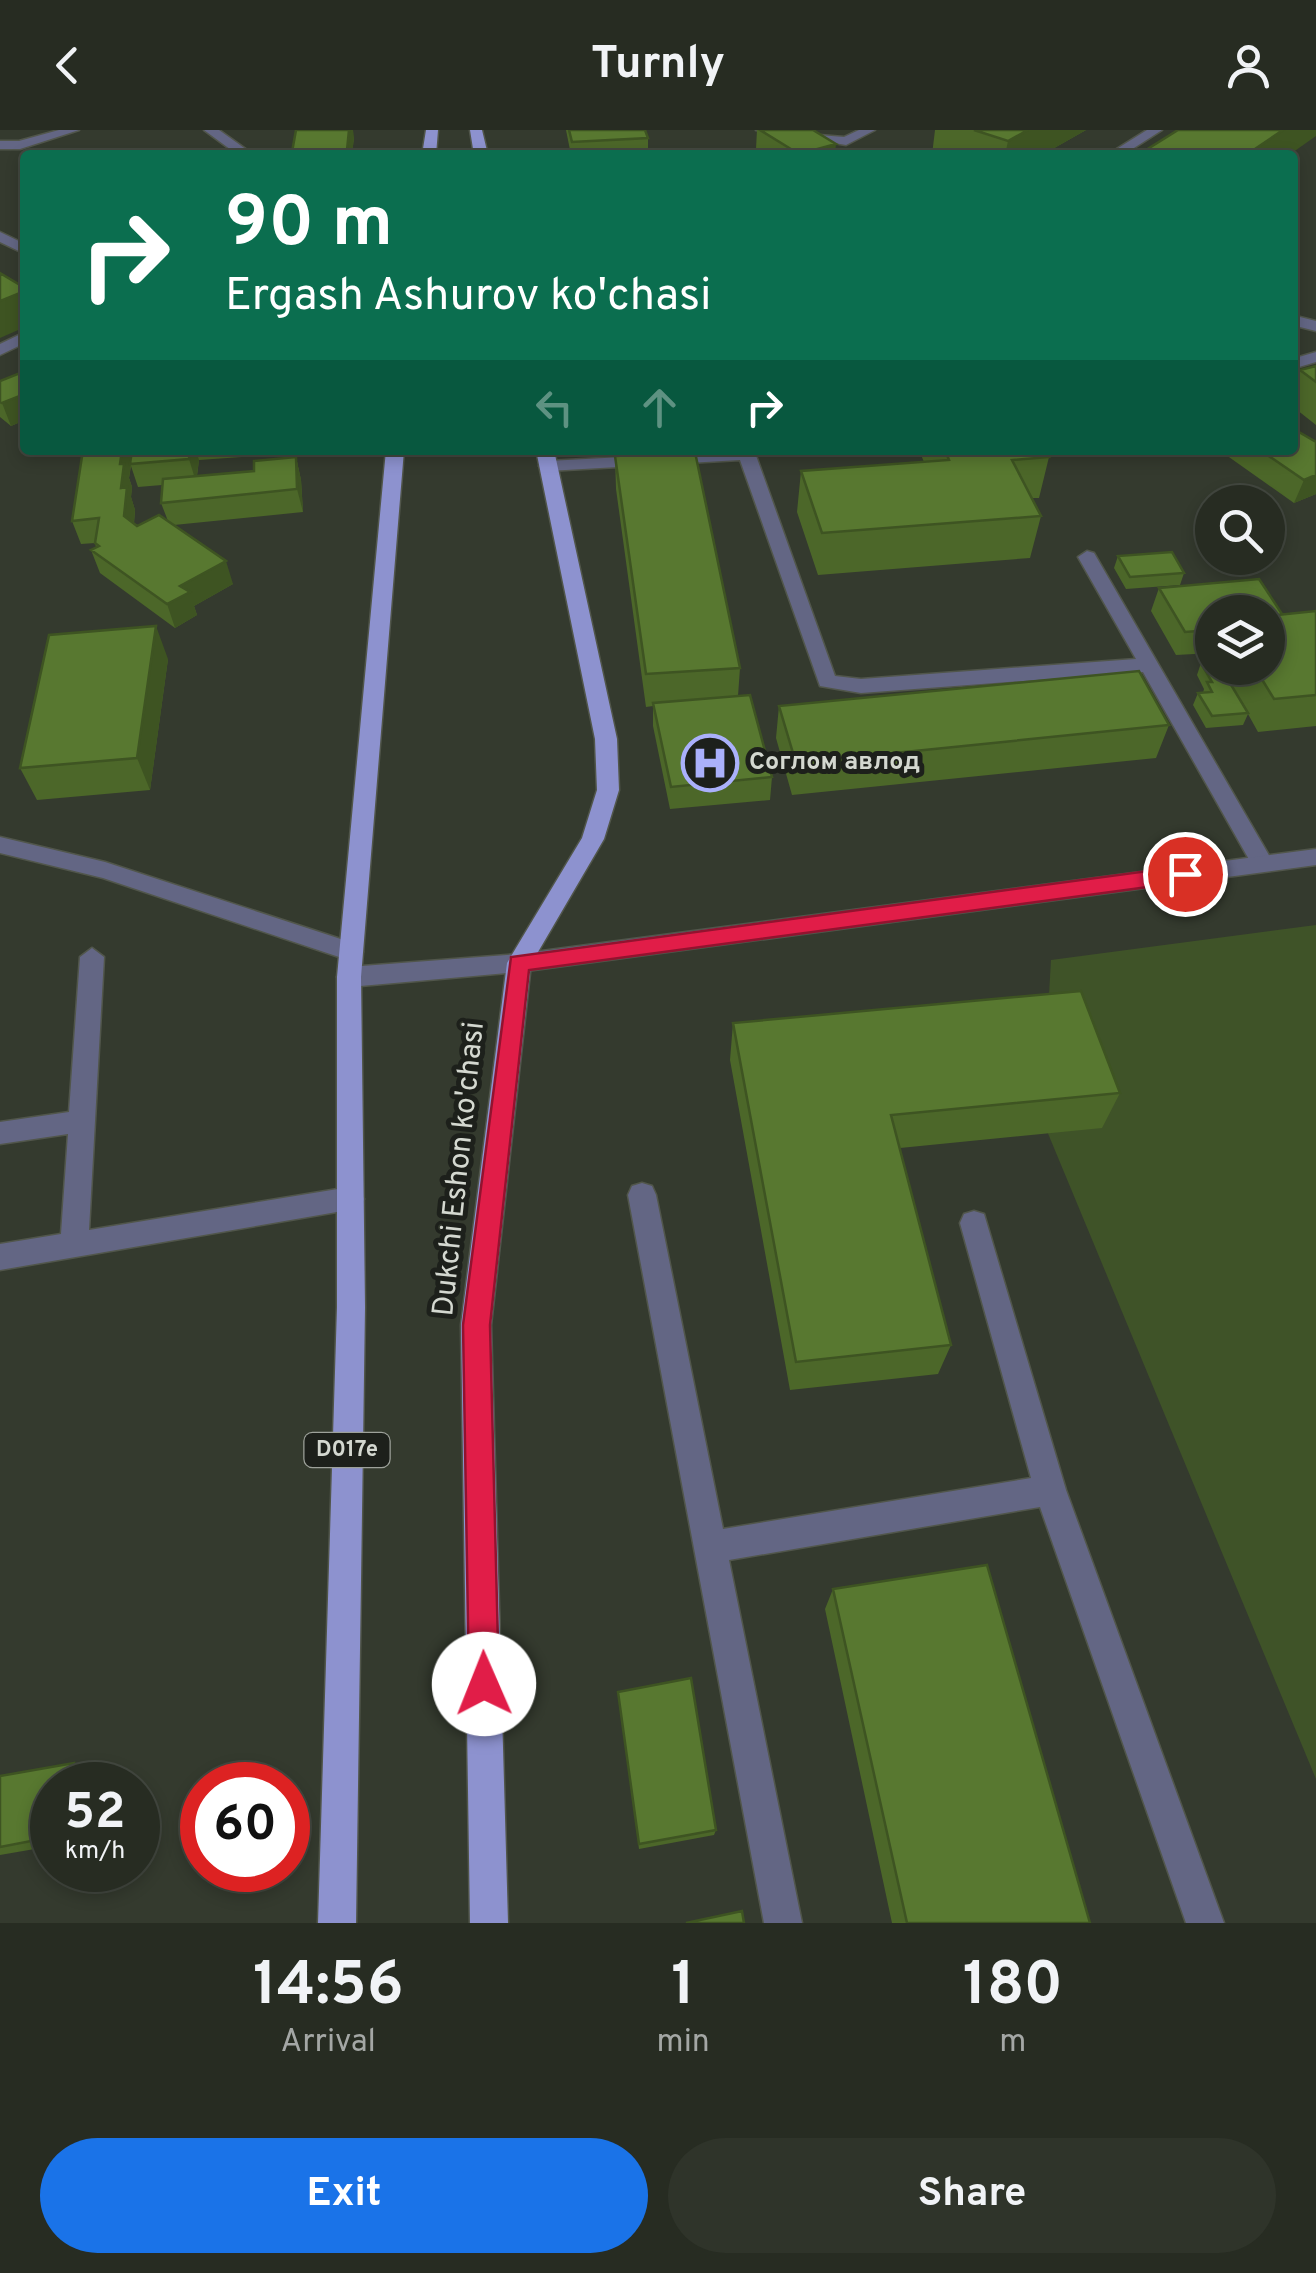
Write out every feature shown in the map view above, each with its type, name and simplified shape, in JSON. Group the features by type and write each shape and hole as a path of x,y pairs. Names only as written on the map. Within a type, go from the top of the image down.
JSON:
{"main road":[{"name":"D017e","path":"337,1923 350,1199 350,965 395,455"},
{"name":"Dukchi Eshon ko'chasi","path":"489,1923 476,1325 519,963 593,838 608,790 606,738 546,458"}],"street":[{"path":"0,146 20,145 73,130"},
{"path":"210,130 240,150"},
{"path":"762,130 846,141 869,130"},
{"path":"1122,150 1156,130"},
{"path":"546,458 646,455"},
{"path":"746,455 827,681 861,686 1149,665"},
{"path":"1087,557 1264,864"},
{"path":"0,845 104,870 350,965 519,963 1316,856"},
{"path":"74,1244 92,958"},
{"path":"0,1133 82,1121"},
{"path":"642,1195 783,1923"},
{"path":"0,1257 350,1199"},
{"path":"974,1223 1050,1490 1205,1923"},
{"path":"710,1547 1050,1490"}],"green space":[{"path":"1316,925 1316,1779 1042,1119 1051,960"}],"building":[{"path":"296,130 349,130 347,150 292,150"},
{"path":"569,130 645,130 648,138 572,142"},
{"path":"760,130 813,130 836,144 814,150 792,150"},
{"path":"974,130 1028,130 1008,141"},
{"path":"1178,130 1283,130 1253,150 1146,150"},
{"path":"0,273 20,285 20,293 0,301"},
{"path":"1316,366 1316,382 1300,370"},
{"path":"20,373 20,396 0,402 0,381"},
{"path":"1298,432 1316,442 1316,475 1304,480 1267,455 1298,455"},
{"path":"82,455 121,455 121,488 127,487 124,516 137,526 159,515 226,561 180,586 190,592 167,604 91,550 99,546 95,543 99,518 72,521"},
{"path":"131,455 189,455 189,459 130,464"},
{"path":"696,455 740,668 646,674 615,456"},
{"path":"947,455 1048,455 1012,460 1041,516 822,533 801,471 949,460"},
{"path":"296,457 297,489 161,503 163,479 254,471 254,461"},
{"path":"1172,552 1184,573 1130,577 1118,556"},
{"path":"1259,579 1270,595 1195,595 1195,631 1185,632 1159,588"},
{"path":"1316,611 1316,695 1274,699 1265,685 1285,685 1285,614"},
{"path":"156,626 137,758 20,768 49,635"},
{"path":"1139,671 1169,725 796,763 779,706"},
{"path":"1208,685 1231,685 1248,713 1212,716 1198,693 1212,692"},
{"name":"Соглом авлод","path":"750,695 772,777 671,787 653,703"},
{"path":"1081,991 1120,1093 891,1115 951,1345 796,1362 733,1023"},
{"path":"987,1565 1090,1923 907,1923 833,1589"},
{"path":"691,1678 716,1830 639,1844 618,1692"},
{"path":"30,1771 30,1841 0,1847 0,1776"},
{"path":"742,1911 744,1923 686,1923"}],"place":[{"name":"Соглом авлод","path":"710,763"}],"route":[{"path":"484,1684 476,1325 519,963 1185,874"}]}
